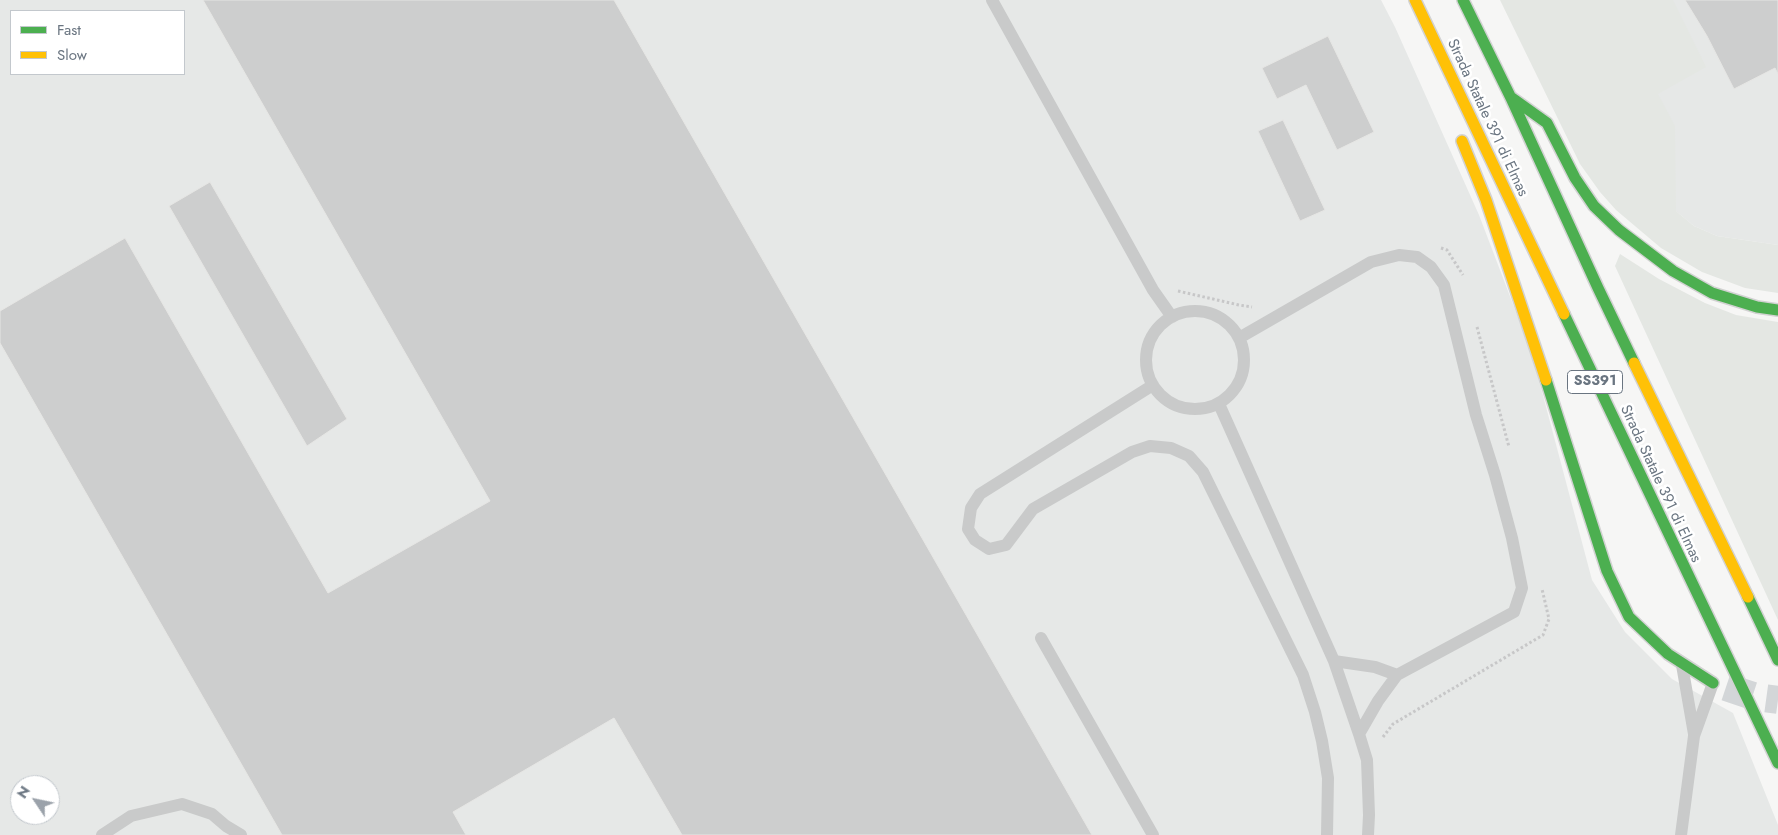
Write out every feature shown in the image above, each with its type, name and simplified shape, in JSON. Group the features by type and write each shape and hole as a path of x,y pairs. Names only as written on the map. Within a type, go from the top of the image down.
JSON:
{"highway":[{"name":"Strada Statale 391 di Elmas","path":"1415,0 1683,567 1778,762"},
{"name":"Strada Statale 391 di Elmas","path":"1463,0 1511,98 1598,288 1778,660"},
{"path":"1511,98 1547,124 1574,178 1594,206 1619,230 1673,271 1712,293 1757,307 1778,310"},
{"path":"1466,110 1461,138 1486,200 1607,571 1629,617 1668,654 1713,682"}],"lane":[{"path":"992,0 1153,290 1172,318"},
{"path":"1239,338 1371,262 1399,255 1417,257 1431,266 1444,285 1476,415 1512,538 1522,588 1514,612 1397,675 1378,701 1360,734"},
{"path":"1195,311 1211,313 1226,321 1239,338 1244,348 1245,365 1241,380 1232,394 1219,404 1204,410 1188,410 1172,405 1160,395 1153,385 1146,366 1147,350 1153,335 1164,322 1179,314 1195,311"},
{"path":"1153,385 980,494 971,508 968,529 974,540 989,549 1006,546 1033,509 1132,452 1150,446 1171,448 1189,456 1203,472 1302,675 1315,712 1328,778 1327,835"},
{"path":"1219,404 1334,661 1360,734 1367,760 1370,815 1368,835"},
{"path":"1041,638 1153,835"},
{"path":"1334,661 1375,667 1397,675"},
{"path":"1681,663 1694,736"},
{"path":"1681,835 1694,736 1713,682"},
{"path":"102,835 131,816 182,804 212,814 240,835"}],"path":[{"path":"1438,247 1447,250 1462,272 1465,281"},
{"path":"1177,291 1254,307"},
{"path":"1475,319 1510,449"},
{"path":"1381,739 1393,724 1543,635 1549,619 1541,581"}],"shaded area":[{"path":"0,0 1381,0 1395,27 1479,215 1532,354 1592,580 1625,632 1672,679 1733,713 1778,825 1778,835 0,835"},
{"path":"1500,0 1673,0 1706,67 1658,94 1675,126 1676,211 1694,226 1717,236 1778,245 1778,293 1745,288 1702,272 1661,248 1616,210 1600,192 1580,164"},
{"path":"1556,0 1778,0 1778,245 1717,236 1694,226 1666,203"},
{"path":"1620,254 1659,279 1705,303 1736,315 1778,322 1778,620 1615,266"}],"building":[{"path":"203,0 614,0 1092,835 682,835 614,718 453,812 466,835 282,835 0,343 0,311 125,238 328,593 490,501"},
{"path":"1685,0 1778,0 1778,74 1775,68 1734,89 1707,36"},
{"path":"1328,36 1374,132 1337,150 1306,85 1277,99 1262,68"},
{"path":"1283,120 1325,210 1300,221 1258,131"},
{"path":"210,182 347,419 307,446 169,206"}],"tunnel":[{"path":"1726,687 1756,697 1778,700"}],"traffic: fast":[{"path":"1463,0 1511,98 1634,363"},
{"path":"1512,98 1547,123 1575,178 1594,206 1619,230 1673,271 1712,293 1757,307 1778,310"},
{"path":"1564,314 1778,763"},
{"path":"1546,380 1607,571 1629,617 1668,654 1713,683"},
{"path":"1748,597 1778,660"}],"traffic: slow":[{"path":"1415,0 1564,314"},
{"path":"1462,141 1486,200 1546,380"},
{"path":"1634,363 1748,597"}]}
